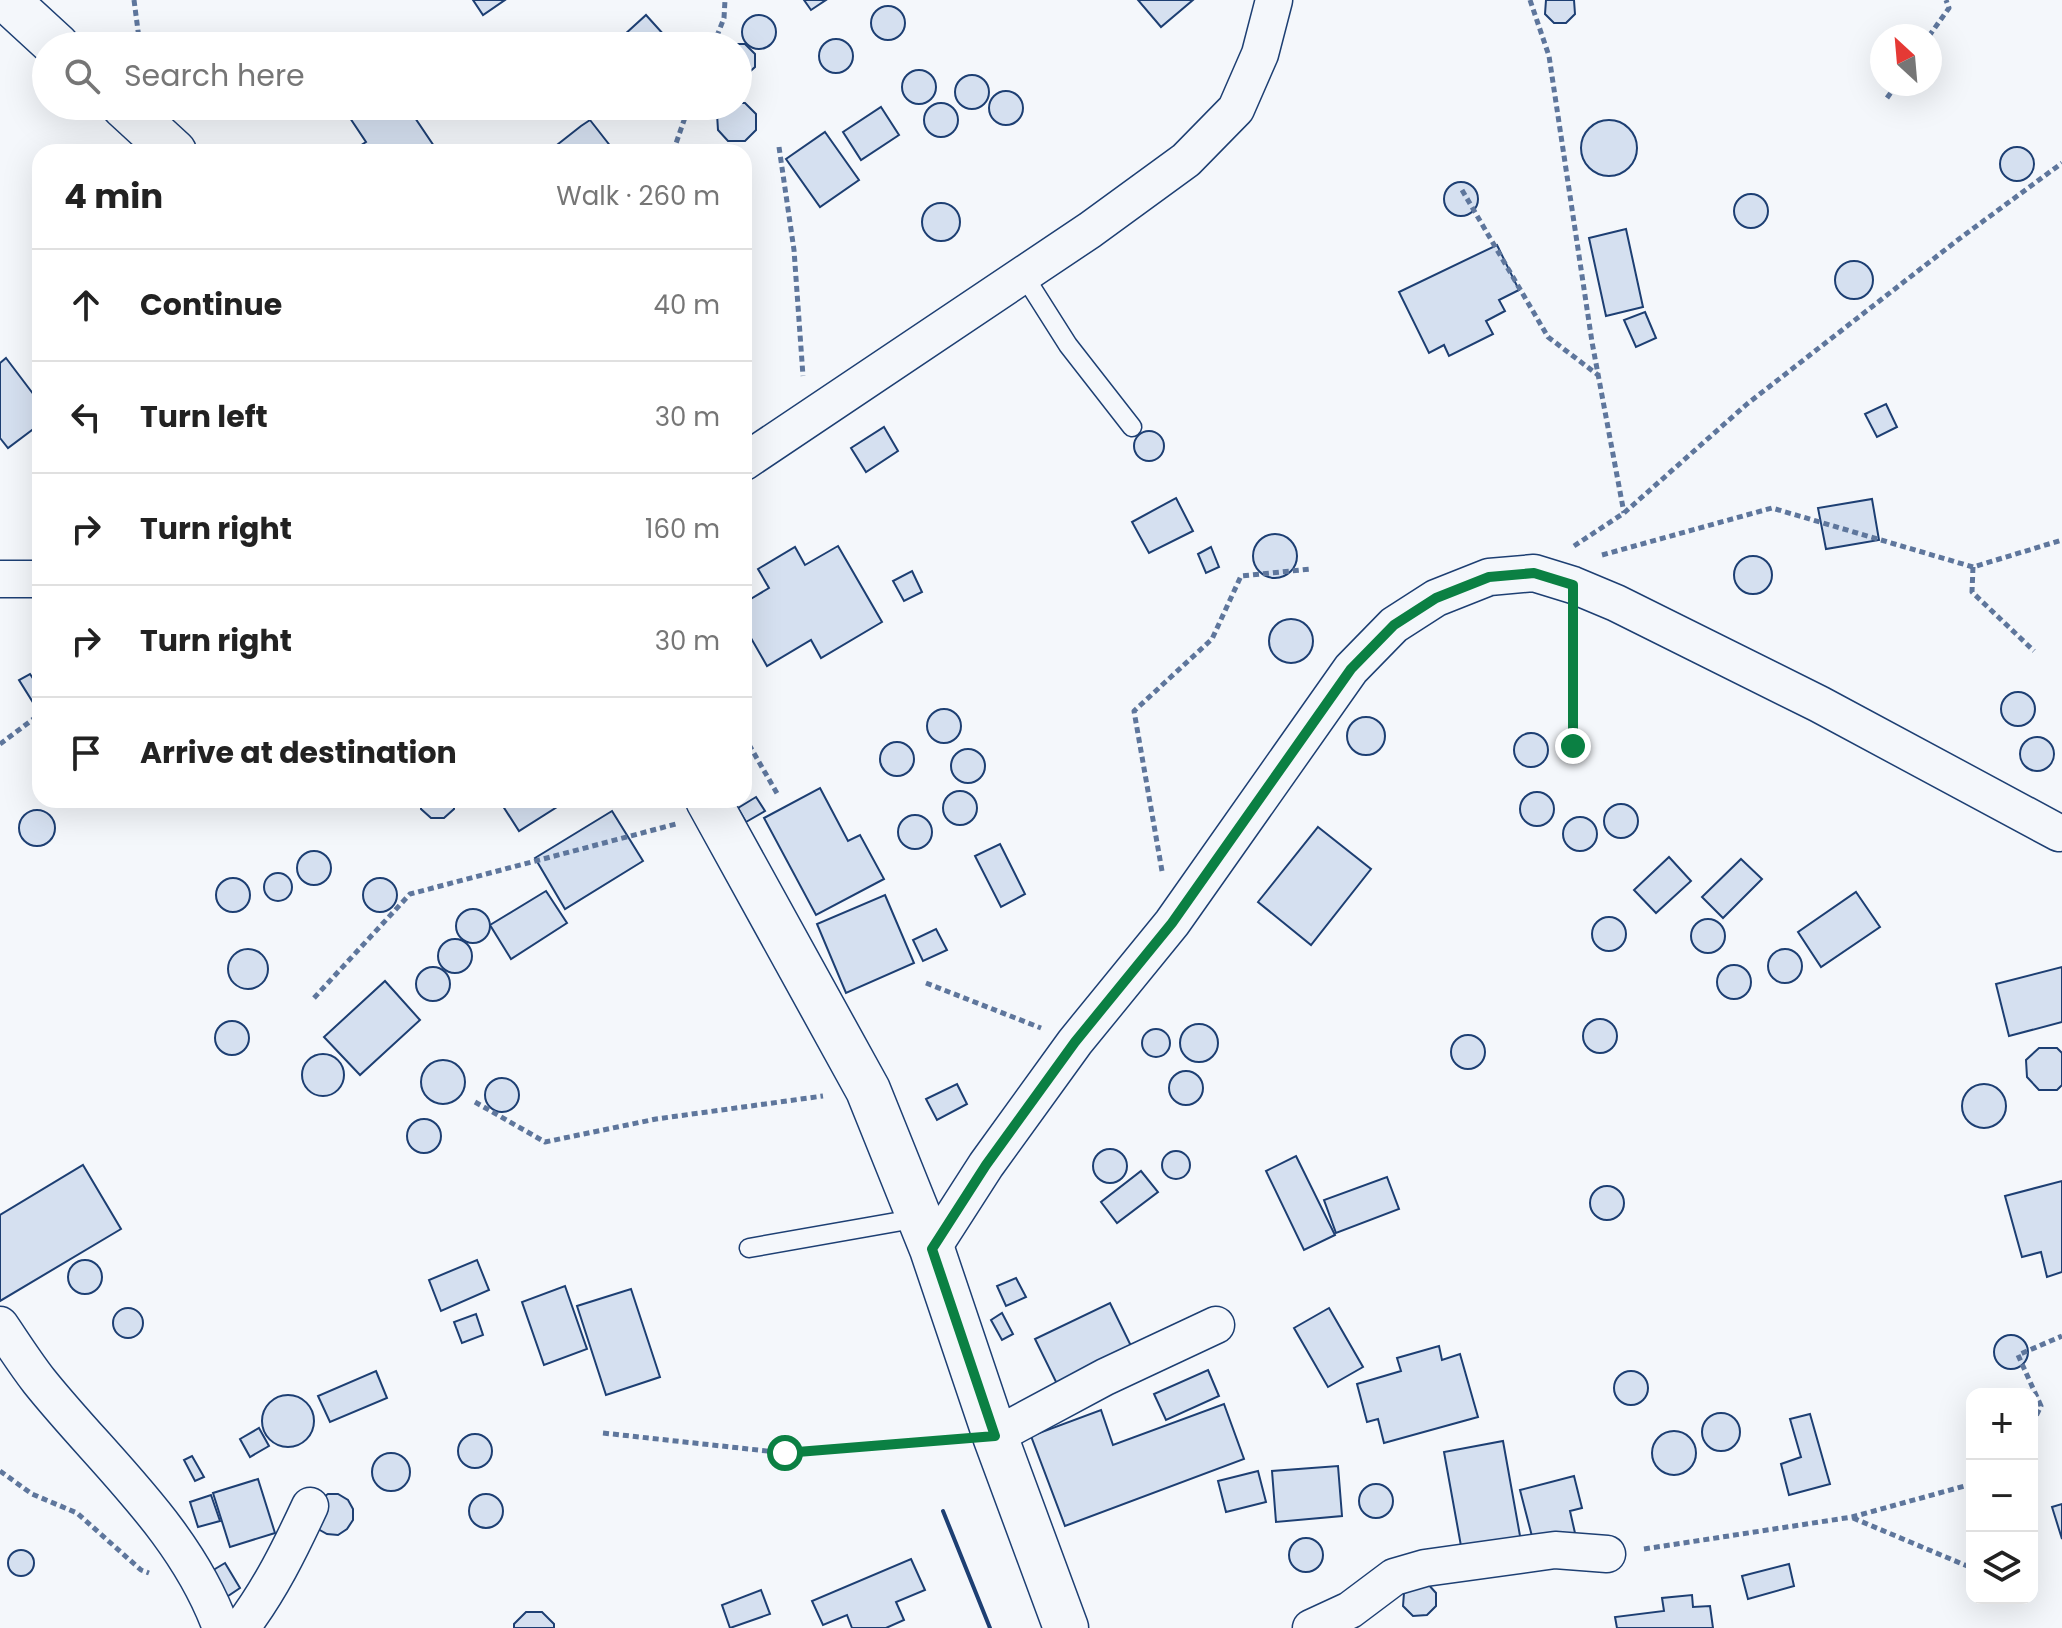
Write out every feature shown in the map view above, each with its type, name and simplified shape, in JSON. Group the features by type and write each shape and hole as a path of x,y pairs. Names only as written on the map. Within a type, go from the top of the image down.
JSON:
{"street":[{"path":"7,0 42,32"},
{"path":"752,457 1090,230 1186,160 1236,109 1260,54 1274,0"},
{"path":"139,120 165,144"},
{"path":"926,1233 986,1165 1075,1042 1172,923 1351,669 1394,625 1436,598 1489,577 1534,573 1616,603 1819,704 2059,833"},
{"path":"0,579 32,579"},
{"path":"713,808 868,1090 926,1233 995,1436 1066,1628"},
{"path":"0,1325 39,1381 161,1522 206,1592 221,1628"},
{"path":"995,1436 1105,1377 1216,1325"},
{"path":"241,1628 275,1577 310,1506"},
{"path":"1311,1628 1350,1610 1394,1577 1425,1568 1555,1550 1607,1554"}],"lane":[{"path":"1023,274 1068,345 1132,427"},
{"path":"749,1248 926,1233"}],"path":[{"path":"134,0 138,32"},
{"path":"718,32 724,18 725,0"},
{"path":"1530,0 1549,56 1599,376 1624,513"},
{"path":"1938,24 1949,8 1946,0"},
{"path":"676,144 684,120"},
{"path":"779,147 794,250 807,421"},
{"path":"1534,573 1624,513 1747,404 2062,163"},
{"path":"1462,190 1548,337 1599,376"},
{"path":"1534,573 1772,508 1973,567 2062,540"},
{"path":"1973,567 1972,592 2034,651"},
{"path":"1172,923 1134,711 1212,639 1241,576 1311,569"},
{"path":"1573,585 1573,746"},
{"path":"0,744 32,720"},
{"path":"752,750 778,795"},
{"path":"314,998 410,894 709,808"},
{"path":"926,983 1075,1042"},
{"path":"475,1102 545,1142 656,1119 868,1090"},
{"path":"2033,1388 2018,1355 2062,1336"},
{"path":"603,1433 785,1453 995,1436"},
{"path":"0,1471 32,1494 77,1513 141,1570 206,1592"},
{"path":"1607,1554 1852,1517 1966,1486"},
{"path":"1852,1517 1966,1565"}],"building":[{"path":"473,0 505,0 483,15"},
{"path":"804,0 826,0 811,10"},
{"path":"1138,0 1193,0 1161,27"},
{"path":"1546,0 1574,0 1575,14 1566,23 1554,23 1545,14"},
{"path":"888,6 900,11 905,23 900,35 888,40 876,35 871,23 876,11"},
{"path":"646,15 661,32 627,32"},
{"path":"753,16 765,16 775,26 775,38 765,48 752,47 752,32 742,32 747,20"},
{"path":"836,39 848,44 853,56 848,68 836,73 824,68 819,56 824,44"},
{"path":"752,51 755,54 755,67 752,70"},
{"path":"919,70 931,75 936,87 931,99 919,104 907,99 902,87 907,75"},
{"path":"972,75 984,80 989,92 984,104 972,109 960,104 955,92 960,80"},
{"path":"1006,91 1018,96 1023,108 1018,120 1006,125 994,120 989,108 994,96"},
{"path":"941,103 953,108 958,120 953,132 941,137 929,132 924,120 929,108"},
{"path":"881,107 899,135 861,160 843,132"},
{"path":"752,110 756,114 756,130 745,141 728,141 718,130 717,120 752,120"},
{"path":"351,120 416,120 433,144 363,144 366,142"},
{"path":"590,120 609,144 558,144"},
{"path":"1609,120 1629,128 1637,148 1629,168 1609,176 1589,168 1581,148 1589,128"},
{"path":"825,132 859,180 820,207 786,159"},
{"path":"2017,147 2029,152 2034,164 2029,176 2017,181 2005,176 2000,164 2005,152"},
{"path":"1461,182 1473,187 1478,199 1473,211 1461,216 1449,211 1444,199 1449,187"},
{"path":"1751,194 1763,199 1768,211 1763,223 1751,228 1739,223 1734,211 1739,199"},
{"path":"941,203 954,209 960,222 954,235 941,241 928,235 922,222 928,209"},
{"path":"1626,229 1643,307 1606,316 1589,238"},
{"path":"1497,245 1519,290 1499,300 1505,311 1486,321 1493,334 1449,356 1444,345 1429,353 1399,292"},
{"path":"1854,261 1867,267 1873,280 1867,293 1854,299 1841,293 1835,280 1841,267"},
{"path":"1645,312 1656,338 1636,347 1624,320"},
{"path":"6,358 32,392 32,430 8,448 0,438 0,363"},
{"path":"1886,404 1897,427 1877,437 1865,414"},
{"path":"884,427 898,451 866,472 851,448"},
{"path":"1149,431 1155,432 1163,440 1163,452 1155,460 1149,461 1143,460 1135,452 1134,446 1135,440 1143,432"},
{"path":"1176,498 1193,531 1149,553 1132,522"},
{"path":"1872,499 1879,540 1826,549 1818,508"},
{"path":"1275,534 1291,540 1297,556 1291,572 1275,578 1259,572 1253,556 1259,540"},
{"path":"838,546 882,622 821,658 811,640 767,666 752,640 752,598 769,588 758,569 795,547 805,565"},
{"path":"1211,547 1219,567 1206,573 1198,554"},
{"path":"1753,556 1767,561 1772,575 1767,589 1753,594 1739,589 1734,575 1739,561"},
{"path":"912,571 922,592 904,601 893,581"},
{"path":"1291,619 1307,625 1313,641 1307,657 1291,663 1275,657 1269,641 1275,625"},
{"path":"30,674 32,677 32,701 19,680"},
{"path":"2018,692 2030,697 2035,709 2030,721 2018,726 2006,721 2001,709 2006,697"},
{"path":"944,709 956,714 961,726 956,738 944,743 932,738 927,726 932,714"},
{"path":"1366,717 1380,722 1385,736 1380,750 1366,755 1352,750 1347,736 1352,722"},
{"path":"1531,733 1543,738 1548,750 1543,762 1531,767 1519,762 1514,750 1519,738"},
{"path":"2037,737 2049,742 2054,754 2049,766 2037,771 2025,766 2020,754 2025,742"},
{"path":"897,742 909,747 914,759 909,771 897,776 885,771 880,759 885,747"},
{"path":"968,749 980,754 985,766 980,778 968,783 956,778 951,766 956,754"},
{"path":"820,788 848,841 860,835 884,879 816,915 764,818"},
{"path":"960,791 972,796 977,808 972,820 960,825 948,820 943,808 948,796"},
{"path":"1537,792 1549,797 1554,809 1549,821 1537,826 1525,821 1520,809 1525,797"},
{"path":"756,797 765,811 746,822 738,808 752,808 752,799"},
{"path":"1621,804 1633,809 1638,821 1633,833 1621,838 1609,833 1604,821 1609,809"},
{"path":"454,808 444,818 431,818 421,809"},
{"path":"504,808 555,808 519,831"},
{"path":"37,810 50,815 55,828 50,841 37,846 24,841 19,828 24,815"},
{"path":"612,811 643,861 565,909 535,858"},
{"path":"915,815 927,820 932,832 927,844 915,849 903,844 898,832 903,820"},
{"path":"1580,817 1592,822 1597,834 1592,846 1580,851 1568,846 1563,834 1568,822"},
{"path":"1318,827 1371,869 1311,945 1258,902"},
{"path":"1000,844 1025,894 1001,907 975,856"},
{"path":"314,851 326,856 331,868 326,880 314,885 302,880 297,868 302,856"},
{"path":"1669,857 1691,881 1656,913 1634,890"},
{"path":"1741,859 1762,879 1723,918 1702,897"},
{"path":"278,873 288,877 292,887 288,897 278,901 268,897 264,887 268,877"},
{"path":"233,878 245,883 250,895 245,907 233,912 221,907 216,895 221,883"},
{"path":"380,878 392,883 397,895 392,907 380,912 368,907 363,895 368,883"},
{"path":"546,891 567,923 511,959 490,925"},
{"path":"1856,892 1880,927 1821,967 1798,932"},
{"path":"885,895 914,963 846,993 817,924"},
{"path":"473,909 485,914 490,926 485,938 473,943 461,938 456,926 461,914"},
{"path":"1609,917 1621,922 1626,934 1621,946 1609,951 1597,946 1592,934 1597,922"},
{"path":"1708,919 1720,924 1725,936 1720,948 1708,953 1696,948 1691,936 1696,924"},
{"path":"936,929 947,950 923,961 913,940"},
{"path":"455,939 467,944 472,956 467,968 455,973 443,968 438,956 443,944"},
{"path":"248,949 262,955 268,969 262,983 248,989 234,983 228,969 234,955"},
{"path":"1785,949 1797,954 1802,966 1797,978 1785,983 1773,978 1768,966 1773,954"},
{"path":"1734,965 1746,970 1751,982 1746,994 1734,999 1722,994 1717,982 1722,970"},
{"path":"433,967 445,972 450,984 445,996 433,1001 421,996 416,984 421,972"},
{"path":"2062,967 2062,1022 2009,1036 1996,984"},
{"path":"385,981 420,1020 360,1075 324,1037"},
{"path":"1600,1019 1612,1024 1617,1036 1612,1048 1600,1053 1588,1048 1583,1036 1588,1024"},
{"path":"232,1021 244,1026 249,1038 244,1050 232,1055 220,1050 215,1038 220,1026"},
{"path":"1199,1024 1213,1029 1218,1043 1213,1057 1199,1062 1185,1057 1180,1043 1185,1029"},
{"path":"1156,1029 1166,1033 1170,1043 1166,1053 1156,1057 1146,1053 1142,1043 1146,1033"},
{"path":"1468,1035 1480,1040 1485,1052 1480,1064 1468,1069 1456,1064 1451,1052 1456,1040"},
{"path":"2039,1048 2057,1048 2062,1053 2062,1085 2057,1090 2039,1090 2027,1077 2026,1060"},
{"path":"323,1054 338,1060 344,1075 338,1090 323,1096 308,1090 302,1075 308,1060"},
{"path":"443,1060 458,1067 465,1082 458,1097 443,1104 428,1097 421,1082 428,1067"},
{"path":"1186,1071 1198,1076 1203,1088 1198,1100 1186,1105 1174,1100 1169,1088 1174,1076"},
{"path":"502,1078 514,1083 519,1095 514,1107 502,1112 490,1107 485,1095 490,1083"},
{"path":"957,1084 967,1104 937,1120 926,1099"},
{"path":"1984,1084 1999,1091 2006,1106 1999,1121 1984,1128 1969,1121 1962,1106 1969,1091"},
{"path":"424,1119 436,1124 441,1136 436,1148 424,1153 412,1148 407,1136 412,1124"},
{"path":"1110,1149 1122,1154 1127,1166 1122,1178 1110,1183 1098,1178 1093,1166 1098,1154"},
{"path":"1176,1151 1186,1155 1190,1165 1186,1175 1176,1179 1166,1175 1162,1165 1166,1155"},
{"path":"1296,1156 1335,1235 1304,1250 1266,1171"},
{"path":"83,1165 121,1229 0,1301 0,1215"},
{"path":"1141,1171 1158,1192 1117,1223 1101,1202"},
{"path":"1387,1177 1399,1209 1336,1233 1324,1200"},
{"path":"2062,1181 2062,1272 2047,1277 2041,1252 2022,1257 2005,1196"},
{"path":"1607,1186 1619,1191 1624,1203 1619,1215 1607,1220 1595,1215 1590,1203 1595,1191"},
{"path":"85,1260 97,1265 102,1277 97,1289 85,1294 73,1289 68,1277 73,1265"},
{"path":"477,1260 489,1290 441,1311 429,1280"},
{"path":"1016,1278 1026,1297 1006,1306 997,1286"},
{"path":"565,1286 587,1349 544,1365 522,1302"},
{"path":"631,1289 660,1377 606,1395 577,1306"},
{"path":"1110,1303 1134,1352 1059,1388 1035,1339"},
{"path":"128,1308 139,1312 143,1323 139,1334 128,1338 117,1334 113,1323 117,1312"},
{"path":"1329,1308 1363,1367 1328,1387 1294,1328"},
{"path":"1002,1313 1013,1334 1002,1340 991,1320"},
{"path":"476,1314 483,1335 462,1343 454,1322"},
{"path":"2011,1335 2023,1340 2028,1352 2023,1364 2011,1369 1999,1364 1994,1352 1999,1340"},
{"path":"1439,1346 1442,1360 1460,1354 1478,1417 1384,1443 1378,1419 1367,1422 1357,1384 1401,1371 1397,1358"},
{"path":"1208,1370 1219,1396 1166,1420 1154,1394"},
{"path":"376,1371 387,1398 330,1422 318,1396"},
{"path":"1631,1371 1643,1376 1648,1388 1643,1400 1631,1405 1619,1400 1614,1388 1619,1376"},
{"path":"288,1395 306,1403 314,1421 306,1439 288,1447 270,1439 262,1421 270,1403"},
{"path":"1224,1404 1244,1459 1065,1526 1031,1436 1101,1410 1113,1445"},
{"path":"1721,1413 1734,1419 1740,1432 1734,1445 1721,1451 1708,1445 1702,1432 1708,1419"},
{"path":"1810,1414 1830,1484 1789,1495 1781,1464 1801,1457 1790,1419"},
{"path":"259,1428 269,1446 250,1457 240,1439"},
{"path":"1674,1431 1689,1438 1696,1453 1689,1468 1674,1475 1659,1468 1652,1453 1659,1438"},
{"path":"475,1434 487,1439 492,1451 487,1463 475,1468 463,1463 458,1451 463,1439"},
{"path":"1503,1441 1522,1547 1463,1557 1444,1452"},
{"path":"391,1453 404,1459 410,1472 404,1485 391,1491 378,1485 372,1472 378,1459"},
{"path":"192,1456 204,1477 195,1481 184,1460"},
{"path":"1338,1466 1342,1516 1276,1522 1272,1471"},
{"path":"1258,1471 1266,1502 1226,1512 1218,1481"},
{"path":"1574,1476 1582,1508 1570,1511 1575,1533 1534,1544 1520,1490"},
{"path":"258,1479 275,1533 230,1547 213,1493"},
{"path":"1376,1484 1388,1489 1393,1501 1388,1513 1376,1518 1364,1513 1359,1501 1364,1489"},
{"path":"328,1494 338,1494 348,1500 353,1509 353,1520 338,1535 318,1529 319,1500"},
{"path":"486,1494 498,1499 503,1511 498,1523 486,1528 474,1523 469,1511 474,1499"},
{"path":"211,1495 220,1521 198,1527 190,1502"},
{"path":"2062,1504 2062,1539 2052,1507"},
{"path":"1306,1538 1318,1543 1323,1555 1318,1567 1306,1572 1294,1567 1289,1555 1294,1543"},
{"path":"21,1550 30,1554 34,1563 30,1572 21,1576 12,1572 8,1563 12,1554"},
{"path":"911,1559 925,1590 896,1602 904,1620 886,1628 852,1628 847,1615 823,1625 812,1601"},
{"path":"225,1563 240,1588 216,1604 200,1578"},
{"path":"1789,1564 1794,1586 1748,1599 1742,1576"},
{"path":"1427,1583 1436,1593 1436,1606 1427,1615 1413,1616 1403,1606 1404,1593"},
{"path":"761,1590 770,1614 730,1628 722,1605"},
{"path":"1692,1595 1693,1607 1710,1606 1713,1628 1617,1628 1615,1617 1664,1611 1662,1598"},
{"path":"526,1612 542,1612 554,1628 514,1628"}],"wall":[{"path":"943,1511 990,1628"}],"route":[{"path":"785,1453 995,1436 932,1249 986,1165 1075,1042 1172,923 1351,669 1394,625 1436,598 1489,577 1534,573 1573,585 1573,746"}]}
